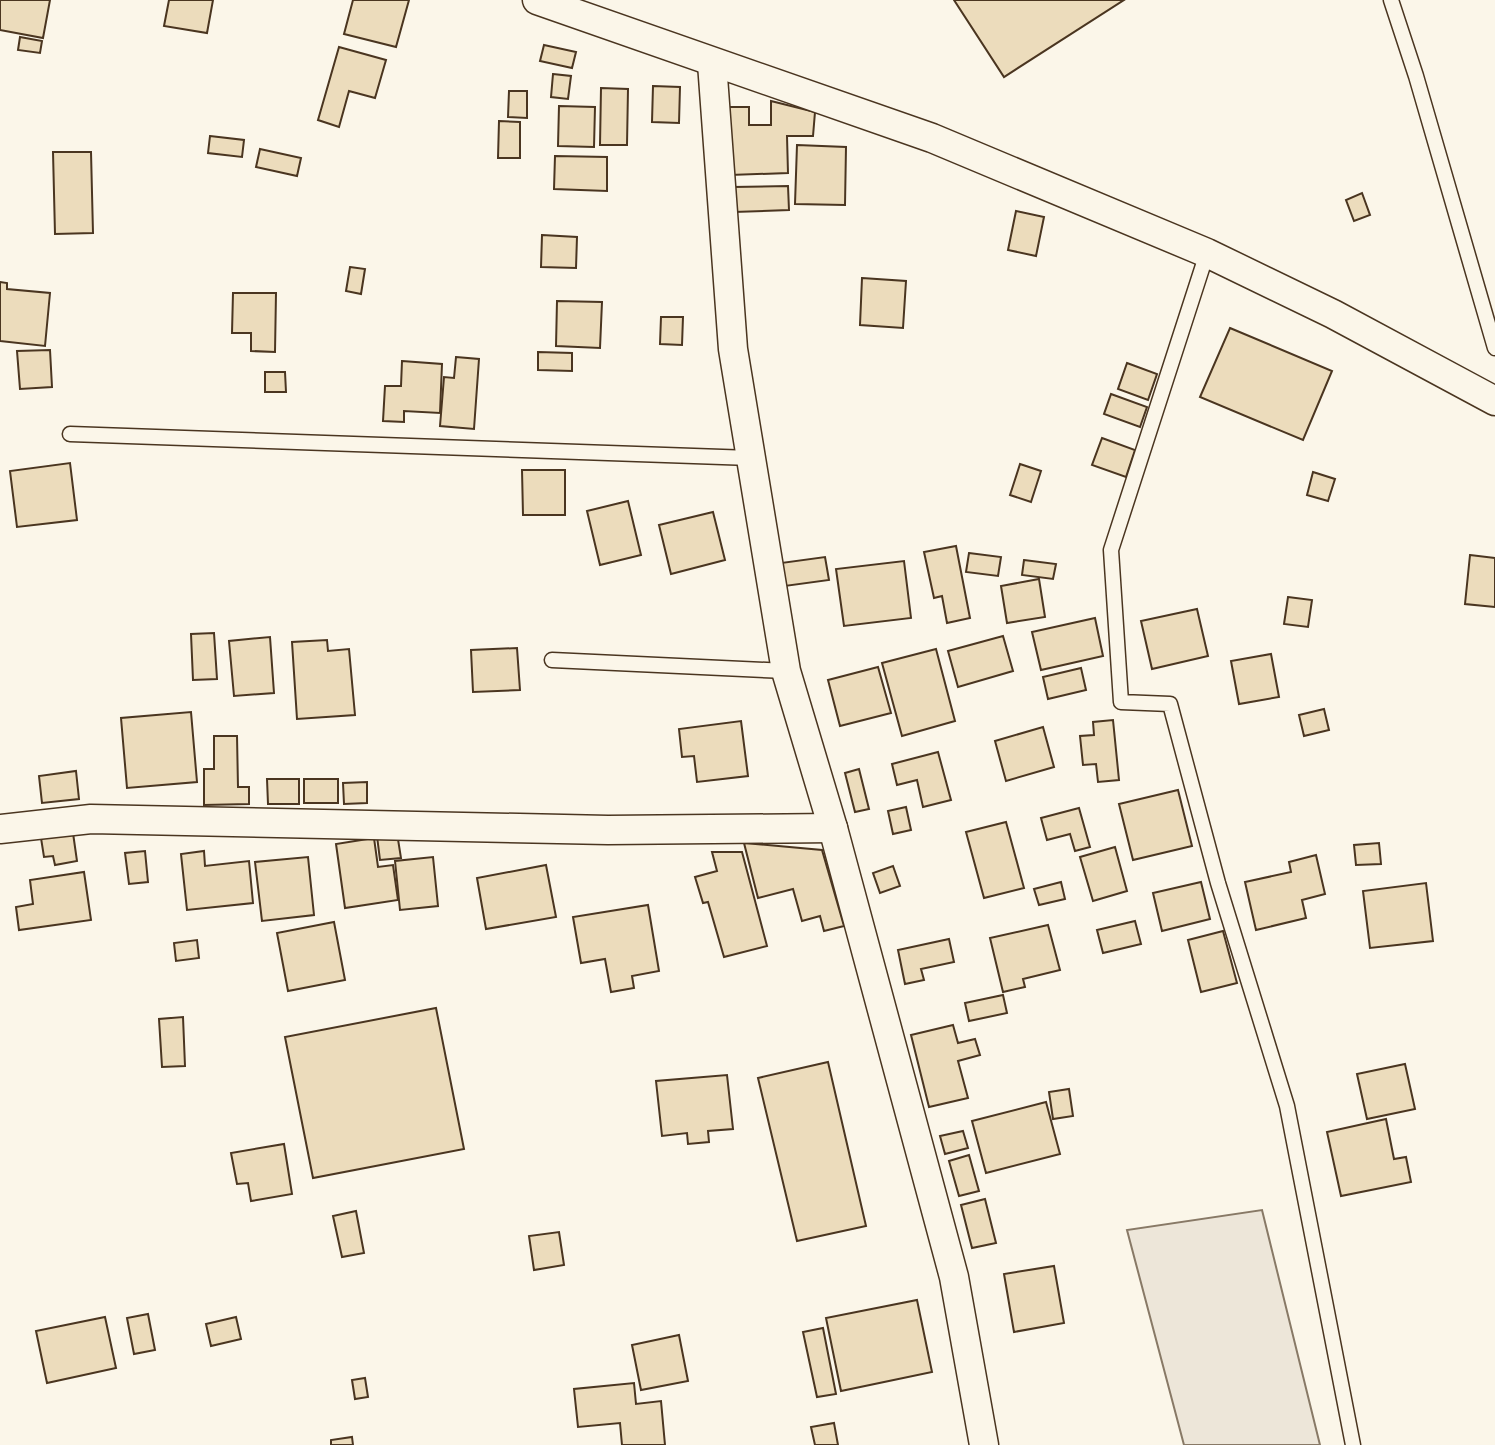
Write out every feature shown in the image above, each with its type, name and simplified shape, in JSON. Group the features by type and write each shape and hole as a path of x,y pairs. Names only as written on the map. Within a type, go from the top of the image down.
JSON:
{"street":[{"path":"537,0 932,138 1207,253 1333,314 1495,401"},
{"path":"712,63 733,349 786,671 833,828 954,1277 984,1445"},
{"path":"0,829 91,819 608,830 833,828"}],"lane":[{"path":"1391,0 1416,76 1495,348"},
{"path":"1207,253 1111,550 1121,702 1170,704 1218,883 1287,1106 1353,1445"},
{"path":"70,434 751,458"},
{"path":"552,660 786,671"}],"shaded area":[{"path":"1262,1210 1320,1445 1184,1445 1127,1230"}],"building":[{"path":"0,0 50,0 43,38 0,30"},
{"path":"169,0 213,0 207,33 164,26"},
{"path":"353,0 409,0 396,47 344,34"},
{"path":"954,0 1124,0 1004,77"},
{"path":"20,37 42,41 40,53 18,50"},
{"path":"544,45 576,52 572,68 540,61"},
{"path":"339,47 386,60 375,98 349,91 339,127 318,120"},
{"path":"553,74 571,76 568,99 551,97"},
{"path":"653,86 680,87 679,123 652,122"},
{"path":"601,88 628,89 627,145 600,145"},
{"path":"509,91 527,91 527,118 508,117"},
{"path":"771,101 815,112 813,136 787,136 788,173 730,175 728,107 749,107 749,125 771,125"},
{"path":"559,106 595,107 594,147 558,146"},
{"path":"499,121 520,122 520,158 498,158"},
{"path":"210,136 244,140 242,157 208,153"},
{"path":"797,145 846,147 845,205 795,204"},
{"path":"260,149 301,158 297,176 256,167"},
{"path":"53,152 91,152 93,233 55,234"},
{"path":"555,156 607,157 607,191 554,189"},
{"path":"788,186 789,210 734,212 733,187"},
{"path":"1362,193 1370,215 1354,221 1346,200"},
{"path":"1016,211 1044,217 1036,256 1008,250"},
{"path":"542,235 577,237 576,268 541,267"},
{"path":"350,267 365,269 361,294 346,291"},
{"path":"862,278 906,281 903,328 860,325"},
{"path":"0,282 7,283 7,289 50,293 45,346 0,341"},
{"path":"233,293 276,293 275,352 251,351 251,333 232,333"},
{"path":"557,301 602,302 600,348 556,346"},
{"path":"661,317 683,317 682,345 660,344"},
{"path":"1230,328 1332,371 1303,440 1200,397"},
{"path":"50,350 52,387 20,389 17,351"},
{"path":"538,352 572,353 572,371 538,370"},
{"path":"456,357 479,359 474,429 440,426 444,377 454,378"},
{"path":"402,361 442,364 440,413 404,411 404,422 383,421 385,386 401,386"},
{"path":"1127,363 1157,374 1148,400 1118,389"},
{"path":"265,372 285,372 286,392 265,392"},
{"path":"1111,394 1147,407 1140,427 1104,414"},
{"path":"1102,438 1135,450 1126,477 1092,465"},
{"path":"70,463 77,520 17,527 10,471"},
{"path":"1020,464 1041,471 1031,502 1010,495"},
{"path":"522,470 565,470 565,515 523,515"},
{"path":"1313,472 1335,479 1328,501 1307,495"},
{"path":"628,501 641,555 600,565 587,511"},
{"path":"713,512 725,560 671,574 659,525"},
{"path":"956,546 970,618 947,623 942,596 934,598 924,552"},
{"path":"969,553 1001,557 998,576 966,572"},
{"path":"1470,555 1495,558 1495,607 1465,604"},
{"path":"825,557 829,580 785,586 781,563"},
{"path":"1024,560 1056,564 1053,579 1022,575"},
{"path":"904,561 911,618 844,626 836,569"},
{"path":"1039,579 1045,617 1007,623 1001,586"},
{"path":"1288,597 1312,600 1308,627 1284,624"},
{"path":"1197,609 1208,656 1152,669 1141,621"},
{"path":"1095,618 1103,656 1041,670 1032,632"},
{"path":"214,633 217,679 193,680 191,634"},
{"path":"1003,636 1013,671 958,687 948,651"},
{"path":"270,637 274,693 234,696 229,641"},
{"path":"327,640 328,651 349,649 355,715 297,719 292,642"},
{"path":"517,648 520,690 473,692 471,650"},
{"path":"936,649 955,721 902,736 882,663"},
{"path":"1271,654 1279,697 1239,704 1231,661"},
{"path":"878,667 891,713 840,726 828,680"},
{"path":"1081,668 1086,690 1048,699 1043,677"},
{"path":"1324,709 1329,730 1304,736 1299,715"},
{"path":"191,712 197,782 127,788 121,718"},
{"path":"1113,720 1119,780 1098,782 1096,764 1083,765 1080,736 1094,735 1093,722"},
{"path":"741,721 748,776 697,782 694,756 682,757 679,729"},
{"path":"1043,727 1054,767 1006,781 995,741"},
{"path":"214,736 237,736 238,787 249,787 249,804 204,805 204,769 214,769"},
{"path":"938,752 951,800 923,807 917,780 897,785 892,764"},
{"path":"859,769 869,809 855,812 845,773"},
{"path":"76,771 79,799 42,803 39,776"},
{"path":"267,779 299,779 299,804 268,804"},
{"path":"304,779 338,779 338,803 304,803"},
{"path":"367,782 367,803 344,804 343,783"},
{"path":"1178,790 1192,846 1133,860 1119,804"},
{"path":"906,807 911,830 893,834 888,811"},
{"path":"1079,808 1090,847 1075,851 1070,834 1047,840 1041,818"},
{"path":"1006,822 1024,888 984,898 966,832"},
{"path":"73,833 77,861 55,865 53,856 44,857 41,838"},
{"path":"397,833 401,858 380,860 377,836"},
{"path":"374,838 378,867 393,865 398,900 345,908 336,844"},
{"path":"744,843 822,850 844,926 824,931 820,916 802,921 793,889 758,898"},
{"path":"1379,843 1381,864 1356,865 1354,845"},
{"path":"1115,847 1127,891 1093,901 1080,857"},
{"path":"145,851 148,882 129,884 125,853"},
{"path":"204,851 205,866 249,861 253,903 187,910 181,854"},
{"path":"712,852 742,852 767,946 724,957 708,902 703,903 695,877 717,871"},
{"path":"1316,855 1325,894 1302,900 1306,918 1256,930 1245,882 1291,872 1289,862"},
{"path":"308,857 314,915 262,921 255,862"},
{"path":"433,857 438,906 400,910 395,861"},
{"path":"546,865 556,917 486,929 477,878"},
{"path":"893,866 900,886 880,893 873,873"},
{"path":"84,872 91,920 19,930 16,907 33,904 30,880"},
{"path":"1061,882 1065,899 1039,905 1034,889"},
{"path":"1201,882 1210,919 1162,931 1153,893"},
{"path":"1426,883 1433,941 1370,948 1363,891"},
{"path":"648,905 659,971 632,976 634,988 611,992 605,959 581,963 573,917"},
{"path":"1135,921 1141,944 1103,953 1097,930"},
{"path":"334,922 345,980 288,991 277,933"},
{"path":"1048,925 1060,970 1023,979 1025,987 1003,992 990,938"},
{"path":"1223,931 1237,983 1201,992 1188,940"},
{"path":"949,939 954,962 921,969 924,980 905,984 898,950"},
{"path":"197,940 199,958 176,961 174,943"},
{"path":"1003,995 1007,1013 969,1021 965,1003"},
{"path":"436,1008 464,1149 313,1178 285,1037"},
{"path":"183,1017 185,1066 162,1067 159,1019"},
{"path":"953,1025 958,1043 975,1039 980,1055 958,1061 968,1098 929,1107 911,1035"},
{"path":"828,1062 866,1226 797,1241 758,1078"},
{"path":"1405,1064 1415,1109 1367,1119 1357,1074"},
{"path":"727,1075 733,1129 708,1131 709,1142 688,1144 687,1133 662,1136 656,1081"},
{"path":"1069,1089 1073,1116 1053,1119 1049,1092"},
{"path":"1046,1102 1060,1154 986,1173 972,1121"},
{"path":"1386,1119 1394,1159 1406,1157 1411,1182 1341,1196 1327,1132"},
{"path":"963,1131 968,1148 945,1154 940,1136"},
{"path":"284,1144 292,1194 251,1201 248,1183 237,1184 231,1153"},
{"path":"969,1155 979,1191 959,1196 949,1161"},
{"path":"985,1199 996,1243 972,1248 961,1205"},
{"path":"356,1211 364,1253 342,1257 333,1216"},
{"path":"559,1232 564,1265 534,1270 529,1236"},
{"path":"1054,1266 1064,1323 1014,1332 1004,1274"},
{"path":"917,1300 932,1372 841,1391 826,1318"},
{"path":"148,1314 155,1350 134,1354 127,1318"},
{"path":"105,1317 116,1368 47,1383 36,1331"},
{"path":"236,1317 241,1339 211,1346 206,1324"},
{"path":"823,1328 836,1394 817,1397 803,1332"},
{"path":"679,1335 688,1381 641,1390 632,1345"},
{"path":"365,1378 368,1397 355,1399 352,1380"},
{"path":"634,1383 636,1404 661,1401 665,1445 622,1445 620,1423 578,1427 574,1389"},
{"path":"834,1423 838,1445 815,1445 811,1427"},
{"path":"352,1437 353,1445 331,1445 331,1440"}]}
